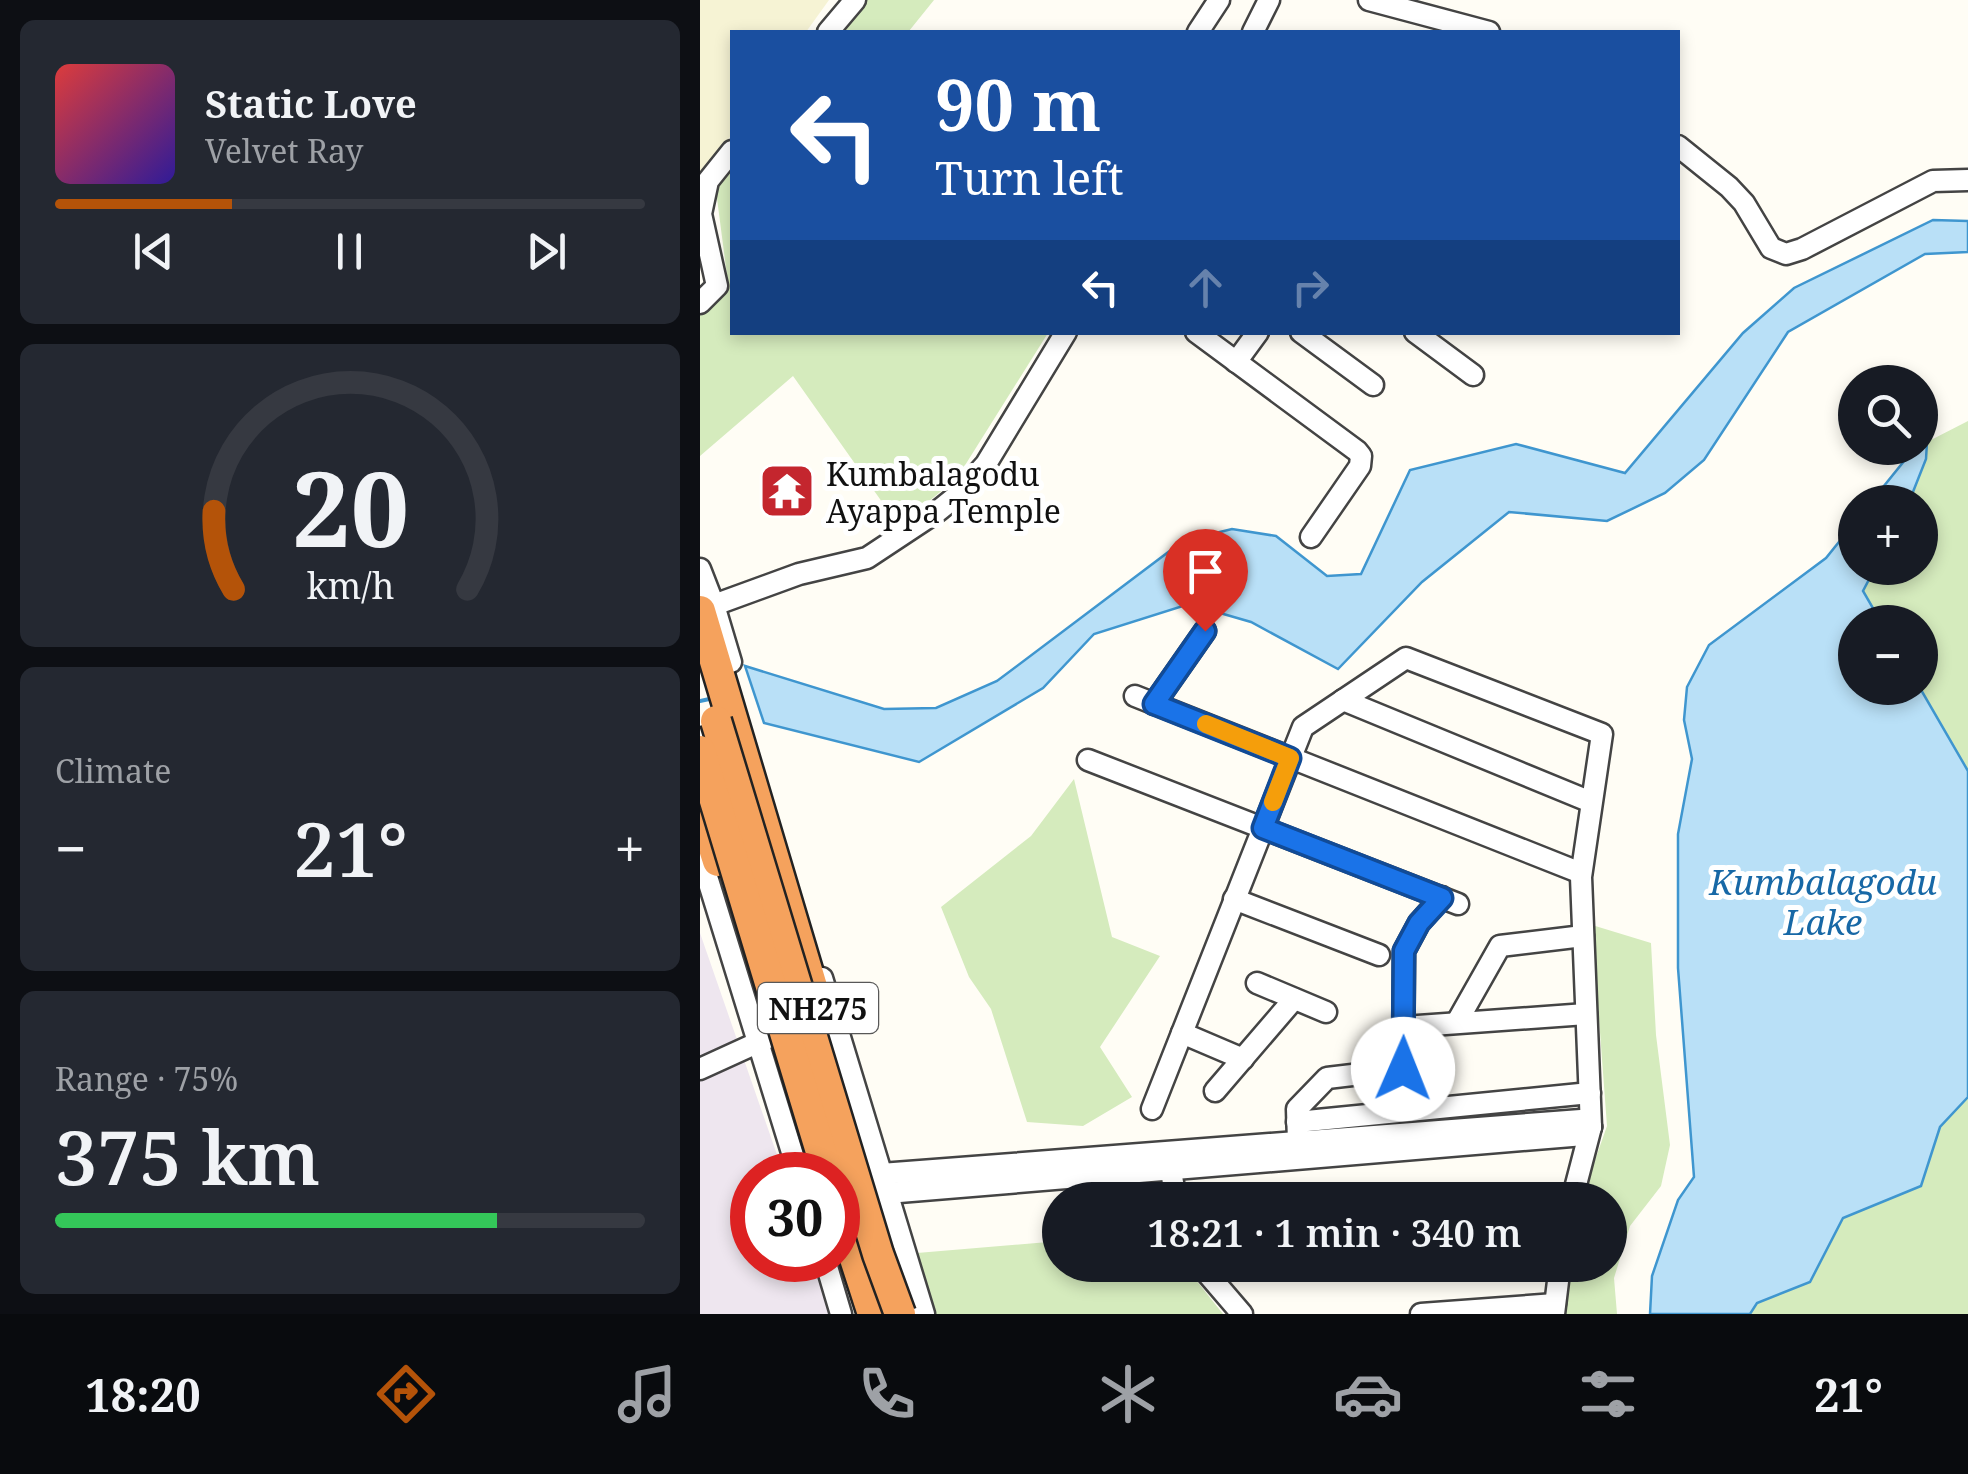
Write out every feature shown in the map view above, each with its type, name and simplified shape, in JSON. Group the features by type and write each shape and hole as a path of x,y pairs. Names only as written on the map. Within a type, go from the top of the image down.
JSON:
{"highway":[{"name":"NH275","path":"707,608 878,1254 900,1314"},
{"name":"NH275","path":"700,670 729,700 828,1017 870,1182 913,1314"},
{"name":"NH275","path":"700,751 821,1152"},
{"name":"NH275","path":"700,804 766,1038 806,1152"},
{"path":"860,1278 873,1314"},
{"path":"846,1282 857,1314"}],"street":[{"path":"830,30 855,0"},
{"path":"1199,30 1218,0"},
{"path":"1254,30 1270,0"},
{"path":"1369,0 1482,30"},
{"path":"1680,148 1729,187 1744,203 1771,248 1786,254 1933,181 1968,180"},
{"path":"700,303 717,286 701,214 708,181 730,154"},
{"path":"707,608 799,574 867,558 938,511 986,464 1064,335"},
{"path":"1200,335 1360,456 1360,466 1311,537"},
{"path":"1236,362 1256,335"},
{"path":"1305,335 1374,385"},
{"path":"1419,335 1473,375"},
{"name":"NH275","path":"700,569 707,608"},
{"path":"1205,631 1144,700 1581,873"},
{"path":"1152,1109 1303,727 1406,658 1602,734 1581,873 1591,1126 1577,1182"},
{"path":"1343,700 1592,802"},
{"path":"1088,760 1450,900 1419,923 1404,951 1403,1069 1327,1078 1296,1109 1298,1132"},
{"name":"NH275","path":"700,854 766,1038 793,1152"},
{"path":"1234,899 1379,955"},
{"path":"1457,1022 1500,946 1583,936"},
{"path":"1256,983 1326,1012"},
{"path":"1215,1090 1294,998"},
{"path":"1404,1027 1586,1014"},
{"path":"700,1069 766,1038 828,1017"},
{"name":"NH275","path":"828,1017 924,1314"},
{"path":"1182,1033 1243,1059"},
{"path":"1171,1161 1298,1132 1590,1093"},
{"path":"1298,1132 1581,1120 1591,1126"},
{"path":"884,1183 1584,1135 1591,1126"},
{"path":"1171,1161 1174,1182"},
{"path":"832,1282 841,1314"},
{"path":"1215,1282 1242,1314"},
{"path":"1421,1314 1555,1309 1558,1282"}],"shaded area":[{"path":"700,0 829,0 807,30 730,30 730,137 700,179"},
{"path":"700,933 776,1152 730,1152 730,1282 822,1282 833,1314 700,1314"}],"green space":[{"path":"866,0 934,0 910,30 841,30"},
{"path":"730,164 730,335 1047,335 957,478 899,526 793,376 700,456 700,312 728,283 715,183"},
{"path":"1968,421 1968,771 1930,705 1938,705 1938,605 1871,605 1863,591 1866,585 1938,585 1938,485 1916,485 1924,465 1938,465 1938,436"},
{"path":"1074,779 1112,937 1160,956 1100,1047 1132,1097 1083,1126 1027,1122 991,1009 969,977 941,907 1031,836"},
{"path":"1592,925 1651,943 1656,1035 1670,1145 1661,1186 1630,1226 1627,1236 1627,1182 1587,1182 1607,1126"},
{"path":"1968,1097 1968,1314 1750,1314 1757,1303 1810,1282 1843,1218 1921,1186 1940,1127"},
{"path":"1042,1243 1042,1282 1198,1282 1223,1314 934,1314 917,1253"},
{"path":"1569,1282 1614,1282 1617,1314 1564,1314"}],"water":[{"path":"1933,220 1968,221 1968,252 1925,254 1788,332 1704,460 1665,493 1607,521 1509,512 1422,582 1338,669 1251,622 1189,604 1094,634 1043,688 919,762 764,723 745,666 884,709 936,708 997,681 1183,541 1232,529 1276,536 1327,576 1361,574 1410,470 1516,444 1625,473 1743,333 1794,288"},
{"path":"1901,465 1924,465 1916,485 1885,485"},
{"name":"Kumbalagodu Lake","path":"1838,543 1838,585 1866,585 1863,591 1871,605 1838,605 1838,705 1930,705 1968,771 1968,1097 1940,1127 1921,1186 1843,1218 1810,1282 1757,1303 1750,1314 1650,1314 1652,1276 1678,1200 1694,1177 1678,968 1678,834 1692,759 1684,720 1687,687 1709,645 1826,558"}],"waterway":[{"path":"700,701 714,698"}],"slow traffic":[{"path":"1206,724 1290,758 1273,802"}],"place":[{"name":"Kumbalagodu Ayappa Temple","path":"787,491"}],"route":[{"path":"1205,631 1154,704 1290,758 1263,828 1442,898 1419,923 1404,951 1403,1069"}]}
